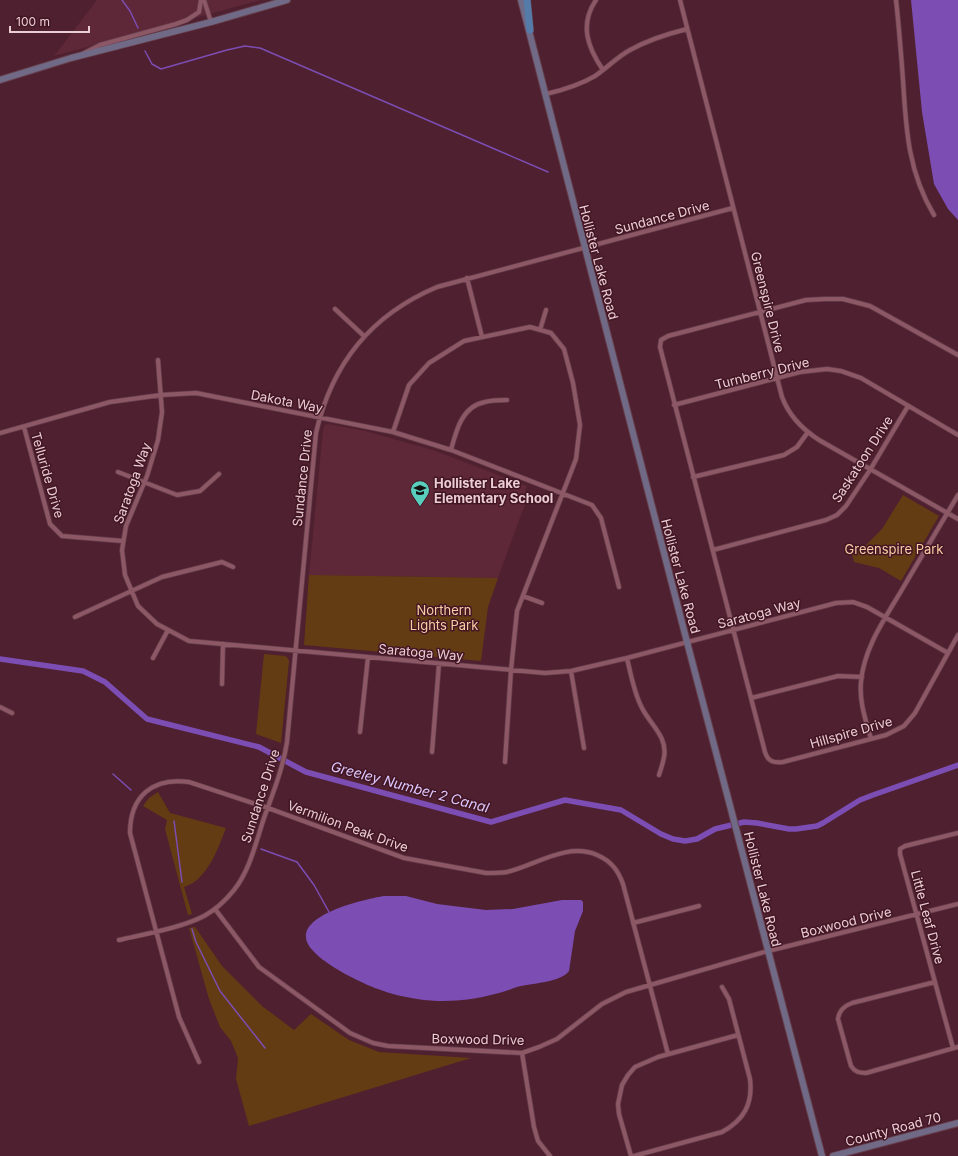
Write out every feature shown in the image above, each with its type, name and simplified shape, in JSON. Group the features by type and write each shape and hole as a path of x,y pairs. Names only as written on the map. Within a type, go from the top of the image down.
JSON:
{"main road":[{"path":"527,0 530,30"}],"street":[{"path":"202,0 211,22"},
{"path":"71,58 100,45 187,20 199,12 202,0"},
{"path":"0,80 71,58 211,22 287,0"},
{"name":"Hollister Lake Road","path":"521,0 550,107 584,248 822,1156"},
{"path":"596,0 587,17 587,29 590,48 603,70"},
{"name":"Greenspire Drive","path":"680,0 785,405 792,417 808,432 870,470 958,519"},
{"path":"896,0 909,148 919,186 934,215"},
{"path":"546,94 584,82 628,51 648,40 687,29"},
{"name":"Sundance Drive","path":"119,940 190,922 215,909 234,891 251,859 286,748 314,449 319,418 336,375 364,336 380,321 407,302 437,287 733,208"},
{"path":"467,278 482,337"},
{"path":"862,677 838,676 751,698 674,405 660,347 661,340 668,336 806,300 843,299 870,306 884,312 958,355"},
{"path":"334,309 364,336"},
{"path":"540,330 546,310"},
{"path":"393,432 409,385 430,363 464,341 530,327 551,333 564,349 573,383 580,425 576,459 517,611 511,670 505,762"},
{"name":"Saratoga Way","path":"158,360 162,412 158,440 144,483 126,526 122,550 125,575 138,606 157,624 189,641 545,673 571,671 627,658 844,602 857,603 886,617 948,653"},
{"name":"Turnberry Drive","path":"674,405 777,378 816,369 827,369 841,371 861,378 958,435"},
{"name":"Dakota Way","path":"0,433 110,402 161,395 196,394 393,432 451,450 563,493 592,506 601,518 619,587"},
{"path":"451,450 462,417 469,409 476,404 484,402 507,400"},
{"name":"Saskatoon Drive","path":"713,550 826,520 837,515 846,506 870,470 908,406"},
{"name":"Telluride Drive","path":"24,427 50,524 62,536 123,541"},
{"path":"693,477 784,454 797,447 808,432"},
{"path":"118,472 177,495 200,491 219,474"},
{"path":"871,739 862,704 861,692 862,677 867,654 886,617 958,495"},
{"path":"75,616 132,592 162,577 222,562 233,567"},
{"path":"523,596 542,603"},
{"path":"153,658 168,630"},
{"name":"Hillspire Drive","path":"751,698 766,755 770,761 775,763 784,762 871,739 896,731 910,721 958,635"},
{"path":"222,684 223,644"},
{"path":"360,732 368,657"},
{"path":"627,658 637,696 642,708 663,740 665,755 659,775"},
{"path":"432,752 439,664"},
{"path":"571,671 584,748"},
{"path":"0,707 12,713"},
{"name":"Vermilion Peak Drive","path":"199,1062 179,1017 130,833 130,823 133,810 138,800 144,793 169,781 189,782 268,808 404,858 486,873 509,871 581,850 593,853 603,858 619,873 623,884 668,1054"},
{"name":"Little Leaf Drive","path":"956,1048 935,982 900,854 900,849 905,846 958,833"},
{"name":"Boxwood Drive","path":"215,909 259,967 350,1033 363,1040 388,1046 522,1053 544,1046 557,1039 602,1004 626,992 768,951 958,904"},
{"path":"633,923 699,906"},
{"path":"935,982 852,1003 841,1010 838,1014 838,1019 851,1066 858,1072 866,1073 956,1048"},
{"path":"722,988 729,999 750,1079 752,1090 748,1107 738,1121 722,1132 632,1156 619,1114 619,1095 622,1085 635,1067 645,1061 738,1035"},
{"path":"522,1053 534,1127 538,1141 550,1156"},
{"name":"County Road 70","path":"833,1156 958,1123"}],"shaded area":[{"path":"97,0 261,0 54,56"},
{"path":"911,0 958,0 958,220 948,209 934,184 922,112"},
{"name":"Hollister Lake Elementary School","path":"328,424 365,431 433,450 527,486 525,491 529,493 498,578 309,575 323,430 325,425"},
{"path":"384,896 406,896 437,904 486,910 513,909 562,900 581,900 583,902 583,911 575,931 569,971 560,978 554,980 521,986 486,996 466,1000 437,1001 407,997 378,989 336,969 316,954 309,946 306,938 308,929 314,921 337,909 351,904"}],"green space":[{"name":"Greenspire Park","path":"903,495 939,516 901,581 879,568 854,562 852,554 867,544 882,529"},
{"name":"Northern Lights Park","path":"309,575 498,578 488,607 481,661 304,645"},
{"path":"264,654 285,656 289,661 281,743 256,734"},
{"path":"158,792 170,813 226,828 215,855 203,874 191,884 184,887 192,914 188,915 165,829 167,820 143,806 149,798"},
{"path":"195,927 222,966 262,1006 294,1030 311,1014 349,1040 379,1052 471,1058 249,1126 236,1079 238,1058 231,1041 220,1027 209,999 189,928"}],"waterway":[{"path":"122,0 130,11 138,28"},
{"path":"145,51 152,64 161,69 245,46 260,48 548,172"},
{"name":"Greeley Number 2 Canal","path":"0,659 83,671 105,682 147,719 259,747 306,772 491,822 565,800 621,810 661,834 673,839 685,841 697,839 715,829 744,822 796,829 817,826 860,800 958,765"},
{"path":"113,774 131,790"},
{"path":"174,821 182,882"},
{"path":"261,849 297,862 314,885 329,912"},
{"path":"192,929 196,942 220,991 265,1048"}],"place":[{"name":"Hollister Lake Elementary School","path":"420,507"}]}
